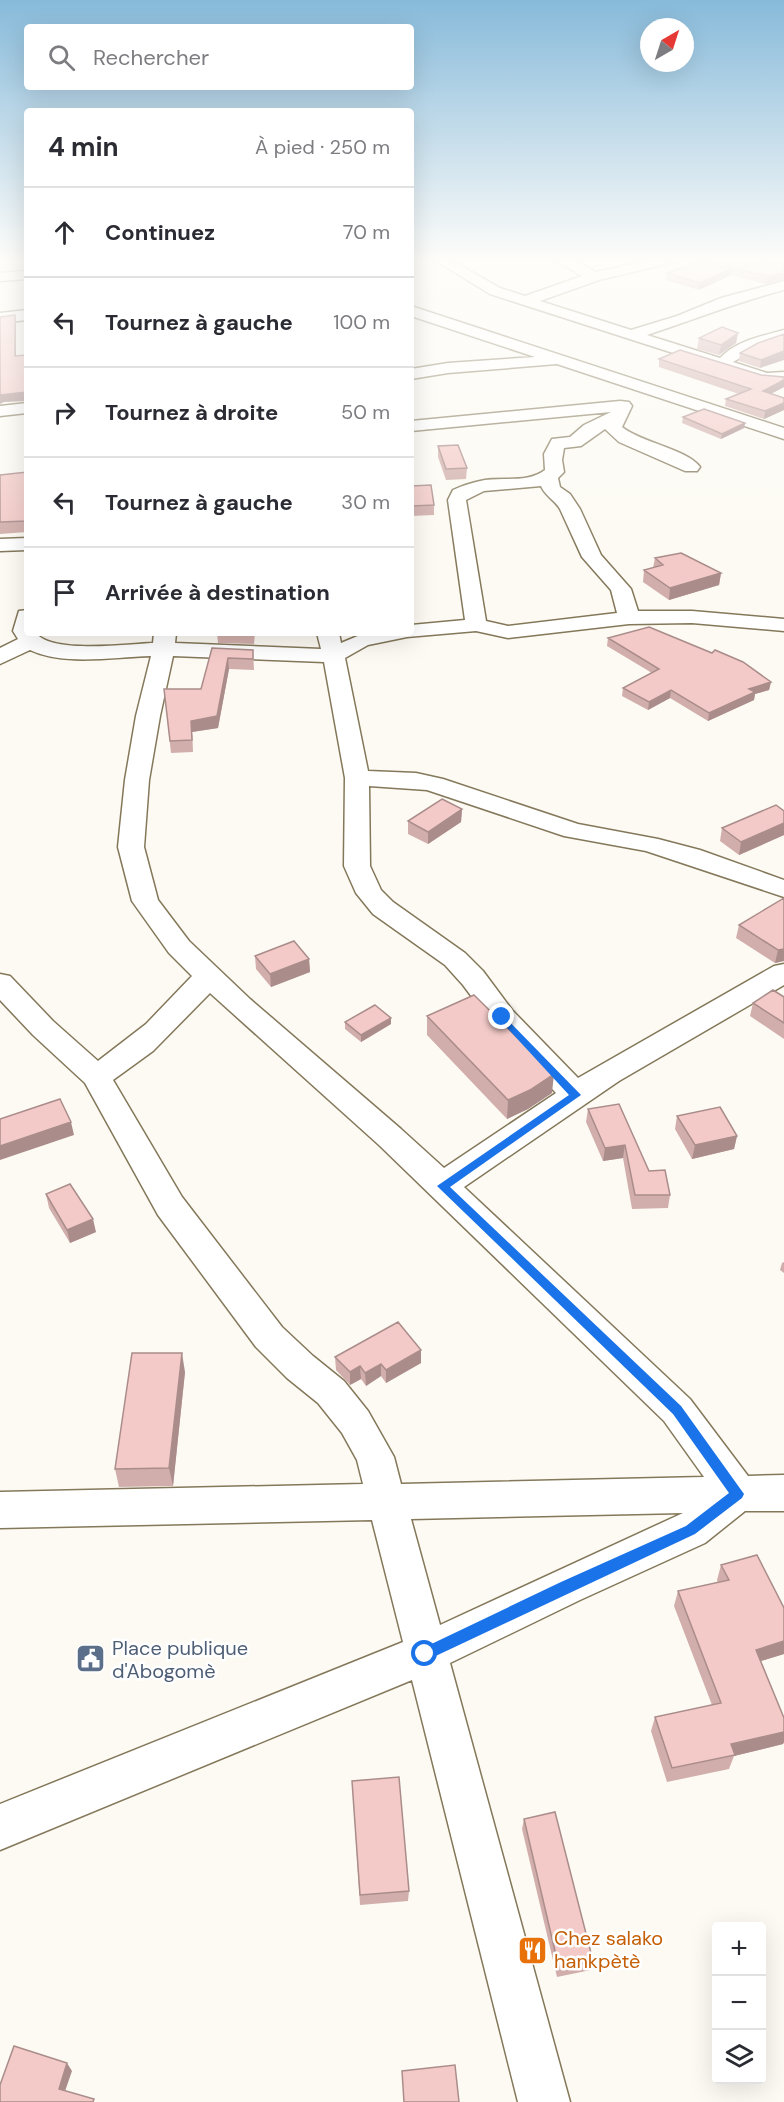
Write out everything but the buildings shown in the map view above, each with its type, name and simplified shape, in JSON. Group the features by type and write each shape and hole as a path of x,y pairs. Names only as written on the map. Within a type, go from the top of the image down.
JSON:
{"street":[{"path":"551,357 784,434"},
{"path":"699,357 766,378 784,377"},
{"path":"723,365 730,357"},
{"path":"414,374 448,368 560,360"},
{"path":"414,426 570,410 620,411 679,401"},
{"path":"0,411 24,408"},
{"path":"545,443 570,410"},
{"path":"545,443 575,442 590,429 620,411"},
{"path":"620,411 613,428 625,438 691,467"},
{"path":"476,625 457,500 460,494 483,484 523,483 549,478 555,472 545,443"},
{"path":"549,478 551,489 563,498 570,509 592,557 621,589 629,618"},
{"path":"0,545 24,544"},
{"path":"414,631 476,625 508,632 629,618 692,617 784,625"},
{"path":"27,636 30,641 46,649 68,652 165,641 331,644 383,636"},
{"path":"0,657 30,641"},
{"path":"165,641 148,716 137,780 131,847 145,901 179,947 209,976 442,1186 677,1410 738,1494"},
{"path":"331,644 357,778 357,866 369,893 383,908 455,959 473,978 502,1017 576,1095"},
{"path":"357,778 416,780 434,784 573,831 649,844 690,855 784,889"},
{"path":"442,1186 608,1073 784,973"},
{"path":"96,1076 118,1065 141,1047 209,976"},
{"path":"0,984 43,1028 96,1076 170,1206 270,1337 300,1367 331,1392 355,1422 375,1456 544,2102"},
{"path":"0,1510 784,1493"},
{"path":"0,1827 425,1654 566,1586 691,1530 738,1494"}],"place":[{"name":"Place publique d'Abogomè","path":"91,1659"},
{"name":"Chez salako hankpètè","path":"533,1950"}],"route":[{"path":"425,1654 566,1586 691,1530 738,1494 677,1410 442,1186 576,1095 502,1017"}]}
